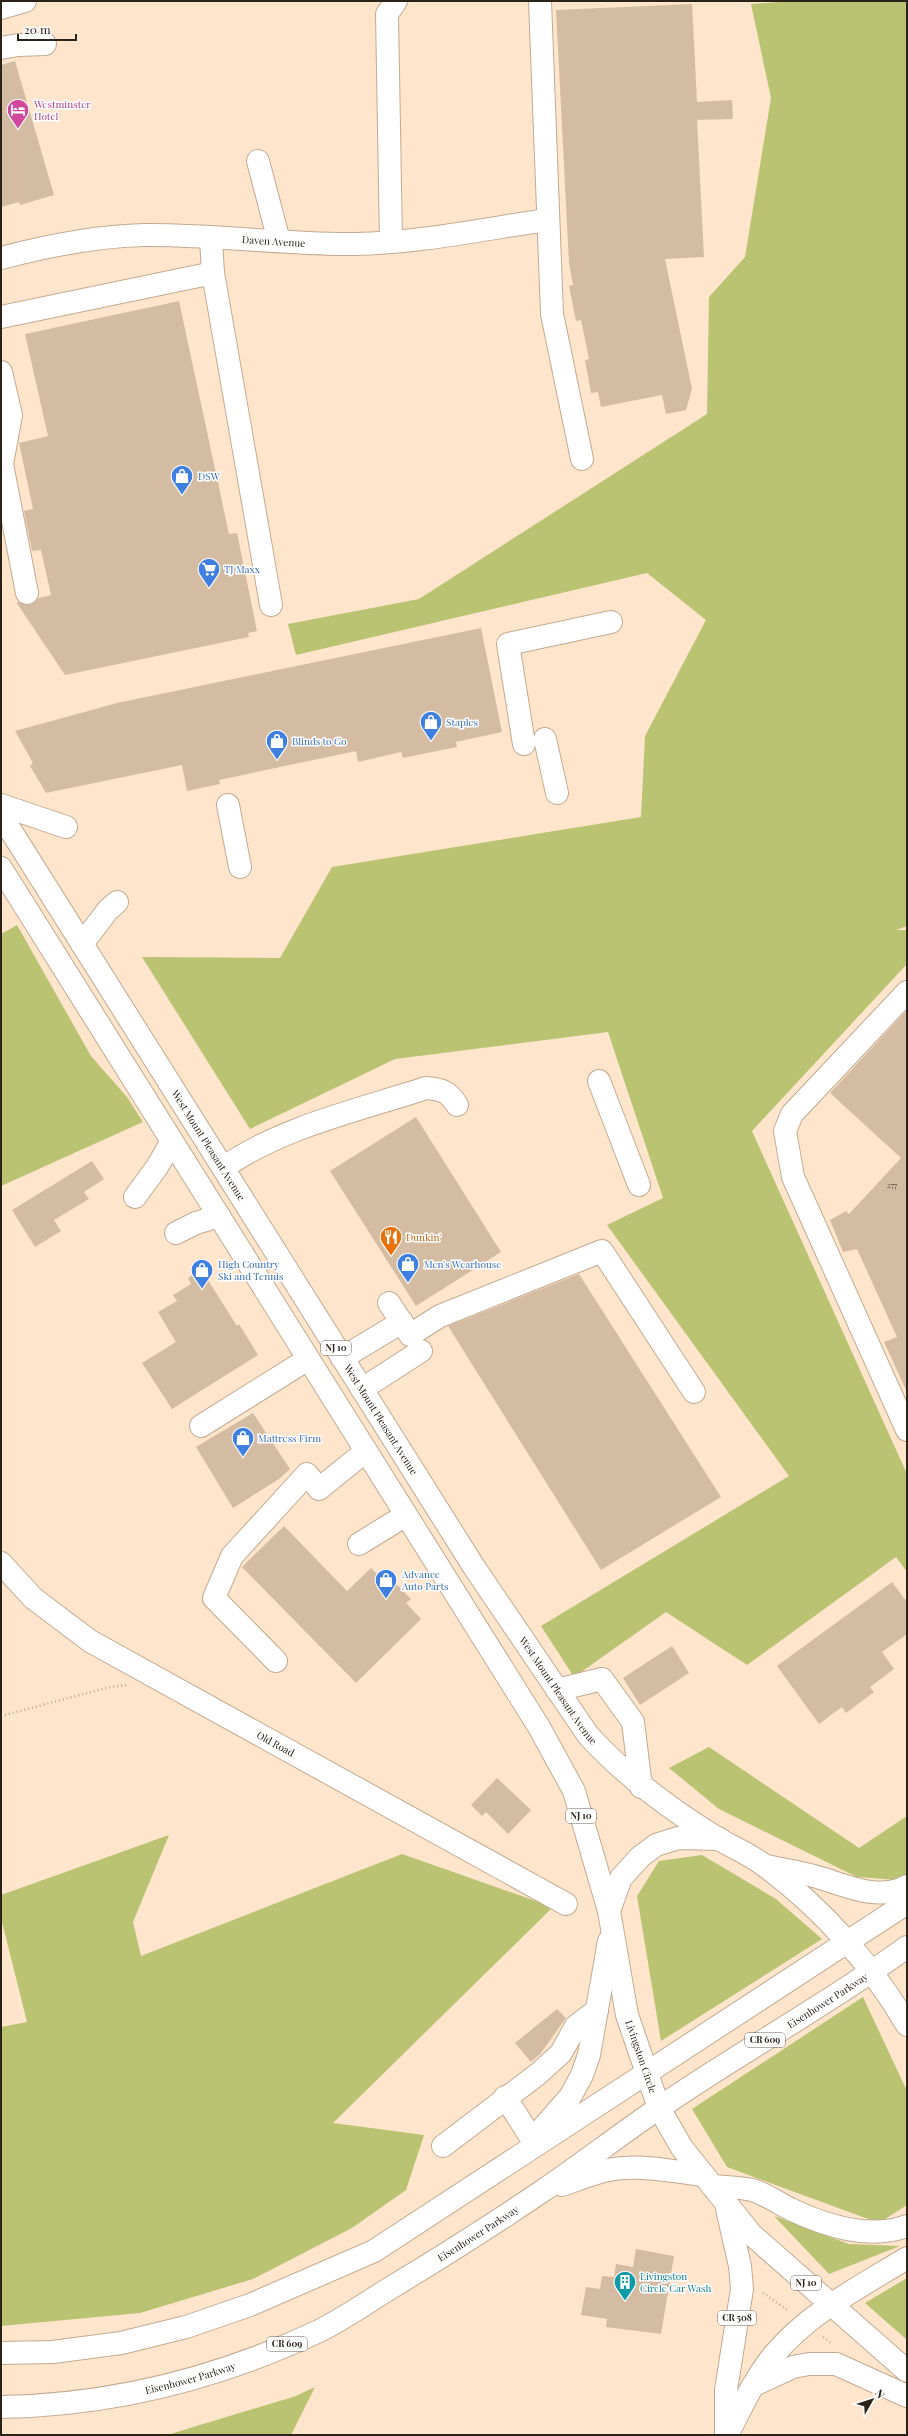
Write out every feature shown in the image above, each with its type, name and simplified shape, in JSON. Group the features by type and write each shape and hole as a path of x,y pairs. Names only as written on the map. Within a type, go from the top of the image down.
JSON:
{"main road":[{"path":"1,8 25,1"},
{"path":"391,242 387,14 396,1"},
{"path":"540,1 547,220 552,314 582,460"},
{"path":"1,48 18,45 45,44"},
{"path":"258,161 279,241"},
{"name":"Daven Avenue","path":"1,258 40,248 97,239 144,235 355,244 391,242 547,220"},
{"path":"211,238 213,273 271,605"},
{"path":"1,317 213,273"},
{"path":"1,372 11,415 2,464 27,593"},
{"path":"524,744 508,644 611,622"},
{"path":"546,739 558,793"},
{"path":"1,805 66,827"},
{"path":"228,805 240,867"},
{"name":"West Mount Pleasant Avenue","path":"1,815 474,1566 588,1735 610,1759 641,1787 720,1839"},
{"name":"NJ 10","path":"1,868 539,1727 574,1791 610,1918"},
{"path":"82,944 108,910 117,902"},
{"path":"907,992 792,1114 785,1131 792,1177 907,1430"},
{"path":"598,1081 639,1185"},
{"path":"223,1168 245,1152 282,1135 426,1088 439,1088 450,1094 457,1105"},
{"path":"135,1197 157,1167 172,1141"},
{"path":"176,1233 196,1223 219,1216"},
{"path":"389,1303 410,1335 440,1316 602,1251 694,1392"},
{"path":"342,1358 402,1322"},
{"path":"362,1388 420,1351"},
{"path":"201,1426 308,1359"},
{"path":"276,1661 214,1598 232,1556 307,1474 319,1489 366,1451"},
{"path":"359,1544 406,1515"},
{"name":"Old Road","path":"1,1563 33,1598 90,1641 566,1904"},
{"path":"557,1690 602,1679 633,1722 641,1787"},
{"path":"514,2161 570,2097 582,2075 589,2055 610,1918 621,1878 640,1857 656,1845 678,1838 720,1839"},
{"name":"NJ 10","path":"720,1839 764,1865 823,1915 871,1973 907,2025"},
{"path":"764,1865 823,1878 856,1890 887,1891 907,1886"},
{"path":"1,2353 53,2352 121,2343 186,2328 250,2305 374,2251 907,1903"},
{"name":"Livingston Circle","path":"610,1918 628,2015 659,2108 682,2148 714,2188"},
{"name":"Eisenhower Parkway","path":"1,2407 49,2406 124,2396 195,2379 265,2354 323,2328 417,2272 540,2192 659,2108 871,1973 907,1947"},
{"path":"444,2146 538,2074 561,2053 576,2026 597,2010"},
{"path":"506,2097 532,2139"},
{"path":"540,2192 600,2172 640,2167 714,2188 752,2190 793,2210 850,2230 871,2233 891,2232 907,2226"},
{"name":"NJ 10","path":"714,2188 751,2234 907,2371"},
{"name":"CR 508","path":"714,2188 736,2242 742,2289 726,2390 726,2435"},
{"name":"CR 508","path":"726,2435 754,2385 773,2356 805,2323 831,2305 907,2258"},
{"path":"754,2385 793,2368 809,2364 836,2364 907,2396"}],"path":[{"path":"1,1716 110,1687 132,1685"},
{"path":"758,2290 791,2312"},
{"path":"820,2334 832,2343 833,2350"}],"green space":[{"path":"793,1 907,1 907,926 896,930 907,930 907,964 752,1131 907,1474 907,1572 896,1557 747,1665 666,1612 574,1677 541,1626 789,1476 607,1225 663,1198 608,1032 395,1059 250,1129 142,957 280,958 332,867 641,817 645,736 706,620 647,573 296,655 288,624 419,599 707,414 709,297 745,257 771,98 751,4"},
{"path":"17,925 91,1056 127,1097 143,1122 1,1186 1,934"},
{"path":"709,1747 859,1848 907,1816 907,1874 898,1880 857,1877 719,1809 669,1768"},
{"path":"169,1835 133,1922 141,1956 402,1854 553,1907 333,2123 424,2135 406,2190 352,2228 253,2279 140,2313 1,2326 1,2027 27,2022 1,1918 1,1895"},
{"path":"702,1855 776,1899 822,1939 661,2041 637,1896 659,1861"},
{"path":"863,1997 907,2091 907,2205 879,2223 727,2167 692,2109"},
{"path":"774,2216 849,2244 900,2246 829,2274"},
{"path":"907,2278 907,2340 865,2303"},
{"path":"315,2387 291,2435 167,2435 296,2396"}],"building":[{"path":"692,4 697,102 732,100 733,119 697,120 704,257 665,259 692,389 686,410 666,414 662,395 601,407 598,392 591,393 585,360 589,359 581,320 576,321 569,286 573,285 569,263 556,10"},
{"name":"Westminster Hotel","path":"15,61 54,195 20,205 19,202 1,207 1,65"},
{"path":"179,301 229,534 237,533 257,631 248,633 249,637 65,675 16,602 30,605 39,598 51,595 41,550 32,551 24,511 33,509 19,443 48,436 25,334"},
{"path":"481,628 502,732 456,742 457,747 403,758 401,752 358,762 356,751 219,780 220,784 187,791 182,765 46,793 30,766 33,763 15,731 117,703"},
{"path":"907,1010 907,1392 884,1342 897,1337 857,1249 843,1252 830,1220 846,1211 849,1214 901,1158 830,1093"},
{"path":"416,1117 501,1252 416,1306 330,1171"},
{"path":"92,1161 104,1179 84,1192 89,1199 54,1220 61,1231 35,1247 12,1210"},
{"path":"201,1269 237,1326 239,1324 258,1355 172,1409 142,1363 176,1342 158,1312 177,1301 173,1295 191,1284 188,1278"},
{"path":"579,1274 721,1497 601,1570 448,1326"},
{"name":"Mattress Firm","path":"253,1413 290,1469 279,1479 233,1508 196,1447"},
{"path":"284,1526 347,1591 371,1568 388,1585 393,1581 411,1599 406,1603 421,1619 356,1683 242,1567"},
{"path":"892,1582 907,1602 907,1634 882,1652 894,1669 870,1687 874,1692 846,1713 842,1707 819,1724 777,1666"},
{"path":"672,1646 689,1673 640,1705 623,1678"},
{"path":"497,1778 531,1810 508,1834 486,1812 482,1816 471,1805"},
{"path":"557,2009 566,2018 541,2053 531,2062 515,2043"},
{"name":"Livingston Circle Car Wash","path":"636,2249 674,2256 661,2334 606,2327 607,2319 581,2315 586,2287 600,2289 602,2276 614,2277 616,2264 633,2267"}],"place":[{"name":"Westminster Hotel","path":"18,130"},
{"name":"DSW","path":"182,496"},
{"name":"TJ Maxx","path":"209,588"},
{"name":"Staples","path":"431,742"},
{"name":"Blinds to Go","path":"277,760"},
{"name":"Dunkin'","path":"391,1256"},
{"name":"Men's Wearhouse","path":"408,1284"},
{"name":"High Country Ski and Tennis","path":"202,1290"},
{"name":"Mattress Firm","path":"243,1458"},
{"name":"Advance Auto Parts","path":"386,1600"},
{"name":"Livingston Circle Car Wash","path":"625,2302"}]}
